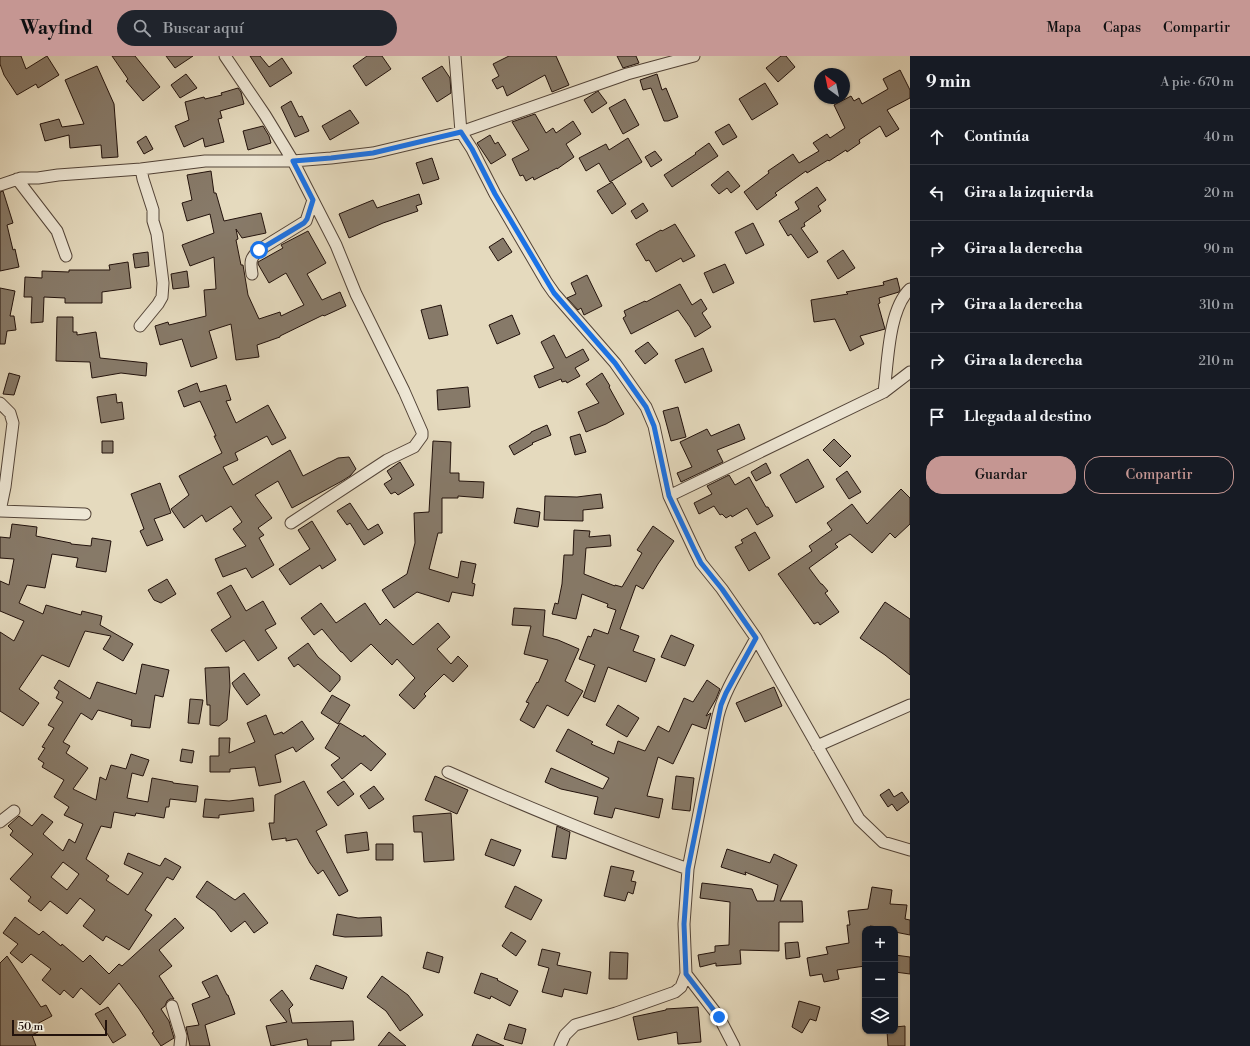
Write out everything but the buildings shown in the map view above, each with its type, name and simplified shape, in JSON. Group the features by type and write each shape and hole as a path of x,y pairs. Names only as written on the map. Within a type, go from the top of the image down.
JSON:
{"street":[{"path":"225,56 266,115 293,161 336,246 356,294 404,391 422,432 422,436 414,447 387,460 291,523"},
{"path":"455,56 461,132 472,149 495,194 554,293 615,363 646,407 654,426 669,496 701,563 722,589 756,638 859,819 883,842 910,850"},
{"path":"0,185 21,178 38,178 58,175 141,169 205,161 293,161 373,153 461,132 627,74 694,56"},
{"path":"140,326 162,297 163,283 157,234 153,221 153,210 141,169"},
{"path":"18,179 57,232 66,256"},
{"path":"252,274 250,261 254,254 306,221 313,200"},
{"path":"884,392 893,321 901,300 910,289"},
{"path":"669,496 884,392 910,372"},
{"path":"0,403 10,413 13,423 5,487 0,511 85,514"},
{"path":"560,1046 566,1035 575,1026 675,992 681,987 686,974 684,924 688,869 721,705 756,638"},
{"path":"817,746 910,705"},
{"path":"448,772 572,826 688,869"},
{"path":"0,822 14,811"},
{"path":"686,974 719,1017 734,1046"},
{"path":"172,1006 181,1036 180,1046"}],"route":[{"path":"259,250 304,223 307,219 313,200 293,161 373,153 461,132 472,149 518,234 554,293 581,322 615,363 646,407 654,426 669,496 694,549 701,563 722,589 756,638 721,705 688,869 684,924 686,974 719,1017"}]}
